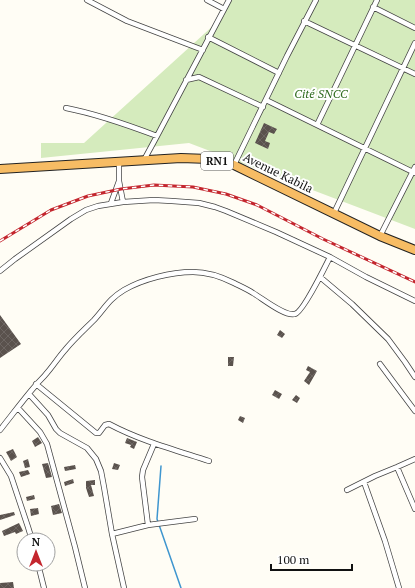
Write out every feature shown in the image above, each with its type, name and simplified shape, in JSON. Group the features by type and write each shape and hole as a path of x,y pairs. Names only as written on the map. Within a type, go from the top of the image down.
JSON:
{"highway":[{"name":"Avenue Kabila","path":"0,169 181,158 209,159 234,165 380,236 415,250"}],"street":[{"path":"87,0 127,21 203,50"},
{"path":"206,0 224,9"},
{"path":"144,160 228,0"},
{"path":"234,165 304,21 316,0"},
{"path":"317,125 377,0"},
{"path":"374,7 415,28"},
{"path":"304,21 415,74"},
{"path":"208,37 279,73"},
{"path":"334,213 415,43"},
{"path":"194,66 199,77"},
{"path":"186,80 199,77 263,107"},
{"path":"266,100 414,173"},
{"path":"66,108 113,121 157,136"},
{"path":"119,161 119,181 124,202"},
{"path":"380,236 414,173 415,167"},
{"path":"111,203 119,181"},
{"path":"0,271 71,219 86,210 111,203 160,201 199,204 215,207 276,232 330,257 415,301"},
{"path":"0,430 36,384 77,336 108,302 124,290 139,283 175,273 195,272 216,276 234,283 288,314 294,314 298,313 320,277 330,257"},
{"path":"320,277 352,304 388,339 415,377"},
{"path":"380,364 415,411"},
{"path":"36,384 96,433 99,433 105,425 109,424 154,444 209,462"},
{"path":"29,394 48,415 60,433 87,448 96,459 101,471 112,534 124,588"},
{"path":"18,408 40,432 47,444 85,588"},
{"path":"148,525 142,477 143,470 154,444"},
{"path":"0,458 10,476 30,532"},
{"path":"347,490 415,459"},
{"path":"397,467 415,509"},
{"path":"364,482 385,541 399,588"},
{"path":"112,534 148,525 194,519"},
{"path":"40,572 44,588"}],"green space":[{"name":"Cité SNCC","path":"227,0 415,0 415,229 189,143 41,158 41,143 84,143 215,24"}],"building":[{"path":"264,123 277,129 274,134 269,132 265,141 270,143 268,149 255,143"},
{"path":"0,315 21,344 0,358"},
{"path":"280,330 285,334 282,338 277,335"},
{"path":"228,357 234,357 233,366 228,366"},
{"path":"308,366 317,371 309,385 304,381 310,372 306,370"},
{"path":"275,390 282,394 279,399 272,395"},
{"path":"296,395 300,398 297,403 292,400"},
{"path":"240,416 245,418 243,423 238,420"},
{"path":"38,437 42,443 35,447 32,441"},
{"path":"127,438 137,442 134,449 130,447 131,445 125,443"},
{"path":"13,449 17,457 11,461 6,452"},
{"path":"28,459 30,467 25,468 23,461"},
{"path":"48,463 52,477 46,478 42,464"},
{"path":"114,463 120,465 118,470 112,469"},
{"path":"75,465 76,469 65,471 64,467"},
{"path":"28,470 30,474 21,477 19,472"},
{"path":"73,479 74,483 65,486 64,482"},
{"path":"95,480 95,485 91,485 94,496 89,497 86,488 86,481"},
{"path":"34,495 35,499 27,501 26,497"},
{"path":"59,504 62,513 53,515 51,506"},
{"path":"38,508 39,514 31,516 30,509"},
{"path":"14,512 15,515 0,520 0,515"},
{"path":"19,523 23,531 4,536 2,531"},
{"path":"13,582 14,588 0,588 0,583"}],"waterway":[{"path":"161,466 157,519 181,588"}],"railway":[{"path":"0,241 51,210 88,196 121,189 154,185 193,187 226,194 257,205 323,239 415,282"}]}
